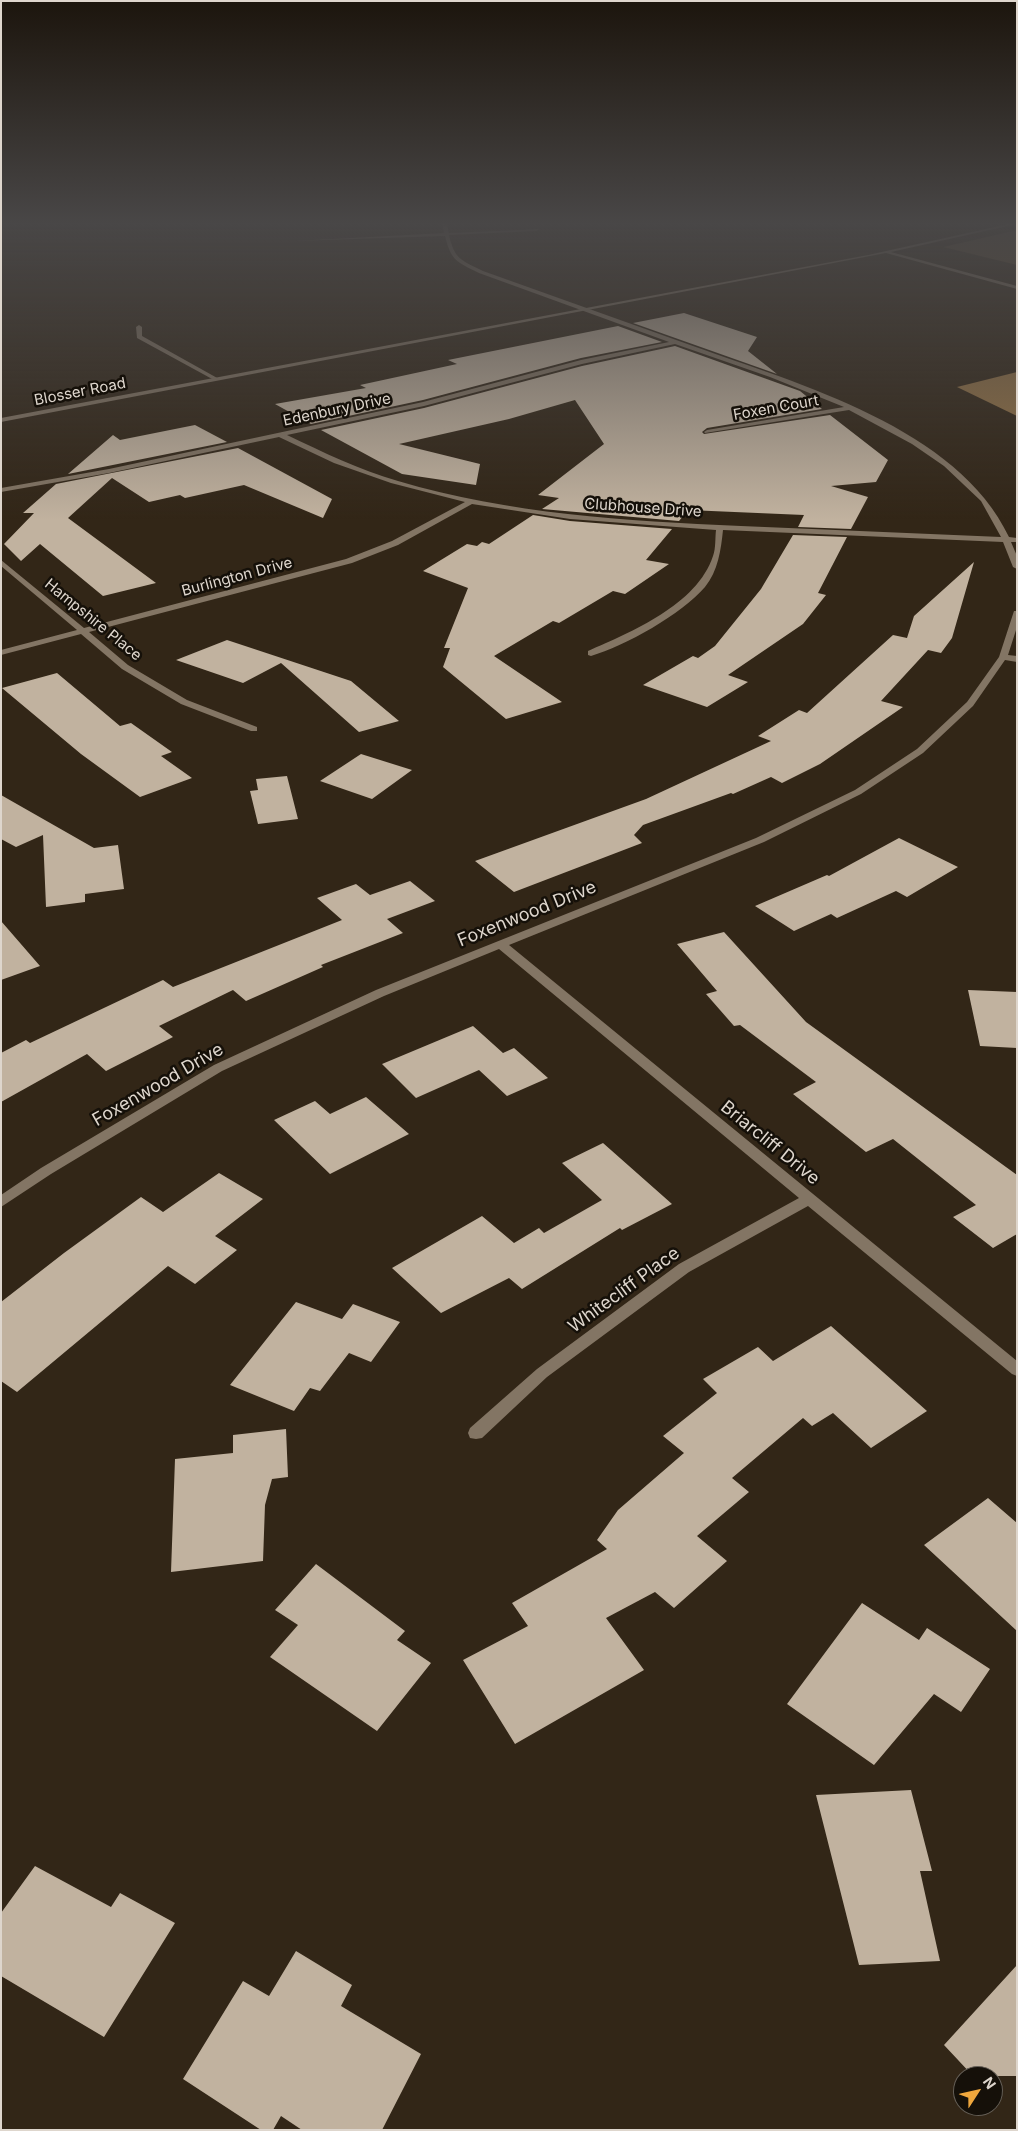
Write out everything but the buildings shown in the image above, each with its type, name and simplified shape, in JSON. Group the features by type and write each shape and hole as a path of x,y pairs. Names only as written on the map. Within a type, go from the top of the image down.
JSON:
{"street":[{"name":"Blosser Road","path":"1,420 520,321"},
{"path":"620,321 802,387 888,426 924,448 977,492 994,515 1007,540 1017,567"},
{"path":"139,327 139,337 216,379"},
{"name":"Edenbury Drive","path":"1,490 109,471 424,404 581,362 676,342"},
{"name":"Foxen Court","path":"707,432 849,408"},
{"name":"Clubhouse Drive","path":"280,435 318,455 363,473 412,489 469,503 555,515 720,528 1017,540"},
{"name":"Burlington Drive","path":"1,653 349,561 395,543 469,503"},
{"path":"591,653 638,632 677,608 702,585 717,556 720,528"},
{"name":"Hampshire Place","path":"1,562 125,667 184,702 254,729"},
{"name":"Foxenwood Drive","path":"1,1202 46,1171 218,1068 380,993 760,840 858,792 920,751 970,704 1003,657 1017,613"},
{"path":"1003,657 1017,659"},
{"name":"Briarcliff Drive","path":"500,944 1017,1370"},
{"name":"Whitecliff Place","path":"476,1433 542,1373 684,1268 809,1199"}],"shaded area":[{"path":"1017,372 1017,416 957,387"}]}
